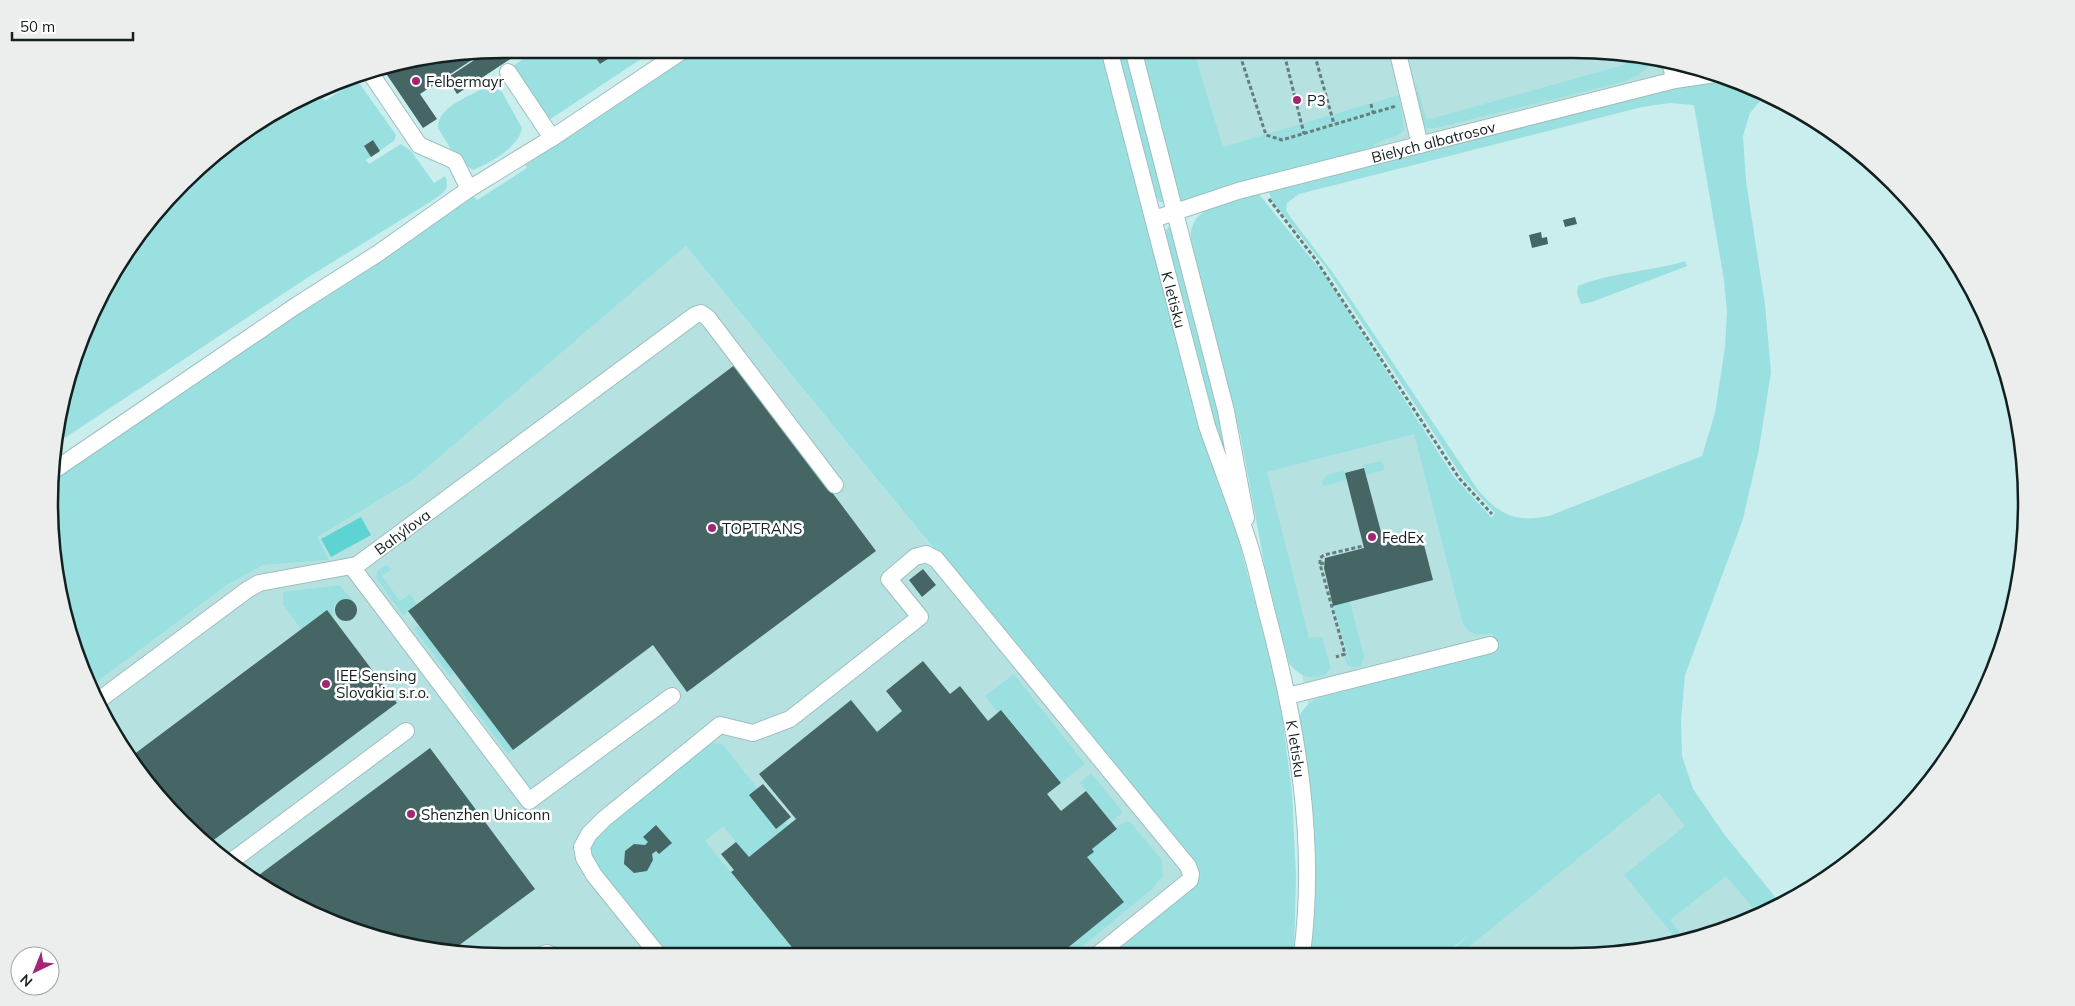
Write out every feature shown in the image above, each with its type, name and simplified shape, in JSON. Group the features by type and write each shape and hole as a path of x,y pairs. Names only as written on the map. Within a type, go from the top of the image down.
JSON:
{"street":[{"path":"59,467 297,305 377,254 469,189 552,138 672,58"},
{"name":"K letisku","path":"1111,58 1208,426 1227,486 1250,548 1288,696 1298,750 1306,837 1306,884 1302,948"},
{"name":"K letisku","path":"1135,58 1226,411 1240,476 1250,548"},
{"path":"1399,58 1420,145"},
{"path":"1672,69 1675,80"},
{"path":"508,72 552,138"},
{"name":"Bielych albatrosov","path":"1154,219 1176,213 1199,203 1261,186 1675,80 1699,76"},
{"path":"373,77 419,145 455,161 469,189"},
{"name":"Bahýľova","path":"102,698 258,583 352,567 378,551 690,318 702,314 708,318 835,485"},
{"path":"653,948 588,866 582,848 588,834 720,725 754,733 790,719 920,617 889,579 915,557 926,554 936,559 1188,866 1191,874 1190,880 1106,948"},
{"path":"352,567 529,801 672,696"},
{"path":"1288,696 1490,645"},
{"path":"235,858 406,731"}],"path":[{"path":"1241,58 1266,135 1282,140 1411,102"},
{"path":"1285,58 1304,134"},
{"path":"1316,58 1334,124"},
{"path":"1371,104 1373,113"},
{"path":"1261,186 1268,198 1316,260 1460,478 1492,514"},
{"path":"1336,657 1345,654 1321,556 1364,546"}],"shaded area":[{"path":"524,58 597,58 601,64 610,58 642,58 546,122 511,68"},
{"path":"679,58 1105,58 1206,448 1238,538 1279,694 1292,792 1296,878 1294,948 1112,948 1201,875 686,246 414,479 317,537 329,560 263,565 227,585 95,683 81,646 66,590 58,532 58,474 473,196 477,200 527,168 524,163"},
{"path":"1118,58 1127,58 1165,202 1160,202 1154,194"},
{"path":"1135,58 1601,58 1659,66 1702,77 1175,213"},
{"path":"1143,58 1196,58 1223,147 1399,95 1404,130 1397,136 1378,143 1368,151 1181,201"},
{"path":"1626,61 1649,64 1646,69 1627,81 1436,128 1426,128 1419,118 1416,82 1427,120 1627,64"},
{"path":"1709,79 1761,100 1750,113 1743,136 1746,181 1765,305 1771,372 1759,449 1743,519 1685,675 1681,721 1682,756 1693,789 1724,834 1777,899 1754,910 1726,876 1670,920 1681,934 1674,936 1624,875 1685,826 1659,793 1467,948 1455,948 1473,931 1453,948 1310,948 1299,718 1302,711 1310,703 1321,697 1497,652 1492,633 1474,634 1467,630 1462,621 1414,434 1267,472 1309,638 1322,637 1331,668 1325,675 1309,677 1300,674 1289,663 1266,573 1240,433 1191,240 1192,228 1204,211 1225,202 1259,194 1326,277 1454,477 1492,518 1495,513 1463,478 1324,265 1272,201 1269,192 1691,82","holes":["1670,103 1694,105 1724,280 1727,312 1725,347 1715,413 1702,456 1549,516 1537,518 1517,517 1501,511 1478,490 1333,273 1291,218 1286,210 1287,203 1299,194 1642,107"]},
{"path":"358,82 396,135 394,141 366,160 369,164 401,144 411,151 434,183 445,176 447,185 444,191 430,202 310,276 62,440 73,388 91,333 117,280 150,232 188,188 232,150 280,117 306,103 321,96 325,101 350,85"},
{"path":"492,86 502,92 522,128 515,142 503,154 473,170 457,159 438,128 439,121 443,114 456,103 486,87"},
{"path":"1169,227 1172,230 1229,456 1224,457 1166,236 1166,230"},
{"path":"686,246 1201,876 1253,948 474,948 416,940 360,925 306,903 280,889 255,873 209,838 168,797 133,751 117,726 95,683 227,585 263,565 328,560 316,537 414,479"},
{"path":"1685,261 1687,266 1592,302 1581,304 1577,293 1578,286 1591,281"},
{"path":"1413,430 1462,621 1480,635 1492,633 1499,658 1311,716 1258,470"},
{"path":"1382,461 1385,470 1366,475 1363,465"},
{"path":"1344,470 1347,480 1323,486 1322,481 1327,475"},
{"path":"361,517 371,535 331,557 321,539"},
{"path":"386,565 392,569 382,576 400,601 410,594 417,604 403,615 376,578 378,570"},
{"path":"339,585 353,600 343,599 334,605 333,618 327,610 301,629 283,604 283,592"},
{"path":"1350,602 1364,656 1361,666 1354,668 1347,665 1344,656 1347,656 1351,664 1333,606"},
{"path":"419,625 455,673 450,676 414,629"},
{"path":"1014,674 1085,764 1061,783 1002,710 998,713 985,696"},
{"path":"466,687 513,750 508,754 461,691"},
{"path":"704,744 722,744 788,826 749,857 723,826 705,841 792,948 658,948 597,874 588,850 594,835"},
{"path":"1640,758 1761,906 1715,925 1659,940 1630,945 1601,948 1455,948 1517,891"},
{"path":"1091,773 1123,812 1111,822 1080,783"},
{"path":"1127,821 1132,824 1162,860 1163,876 1151,890 1081,948 1068,948 1124,902 1087,857 1092,849 1117,829 1115,827"}],"building":[{"name":"Felbermayr","path":"475,58 420,94 437,119 423,128 386,74 416,66"},
{"path":"477,58 512,58 457,94 447,78"},
{"path":"596,58 610,58 600,64"},
{"path":"373,140 380,151 371,157 364,146"},
{"path":"1575,217 1577,224 1565,227 1563,220"},
{"path":"1541,232 1542,238 1547,237 1548,244 1532,248 1529,235"},
{"path":"736,364 876,551 687,692 653,645 513,750 408,611"},
{"name":"FedEx","path":"1364,468 1384,543 1421,533 1433,580 1333,606 1324,568 1325,558 1364,548 1345,473"},
{"path":"923,569 936,585 922,597 909,580"},
{"path":"346,599 356,606 357,610 350,620 346,621 336,614 335,610 342,600"},
{"path":"327,610 397,703 213,841 168,797 135,754"},
{"path":"923,661 950,694 960,686 988,721 1001,710 1061,783 1047,794 1061,811 1086,791 1117,829 1092,849 1094,852 1087,857 1124,902 1068,948 793,948 731,872 734,870 721,854 736,842 749,857 796,819 759,774 851,700 877,732 902,711 886,691"},
{"name":"Shenzhen Uniconn","path":"430,748 535,889 458,946 416,940 360,925 306,903 259,875"},
{"path":"763,784 791,817 776,829 749,795"},
{"path":"656,825 672,843 659,854 656,851 652,854 653,860 647,871 634,873 624,864 625,851 634,844 645,845 648,842 643,837"}],"place":[{"name":"Felbermayr","path":"416,81"},
{"name":"P3","path":"1297,100"},
{"name":"TOPTRANS","path":"712,528"},
{"name":"FedEx","path":"1372,537"},
{"name":"IEE Sensing Slovakia s.r.o.","path":"326,684"},
{"name":"Shenzhen Uniconn","path":"411,814"}]}
